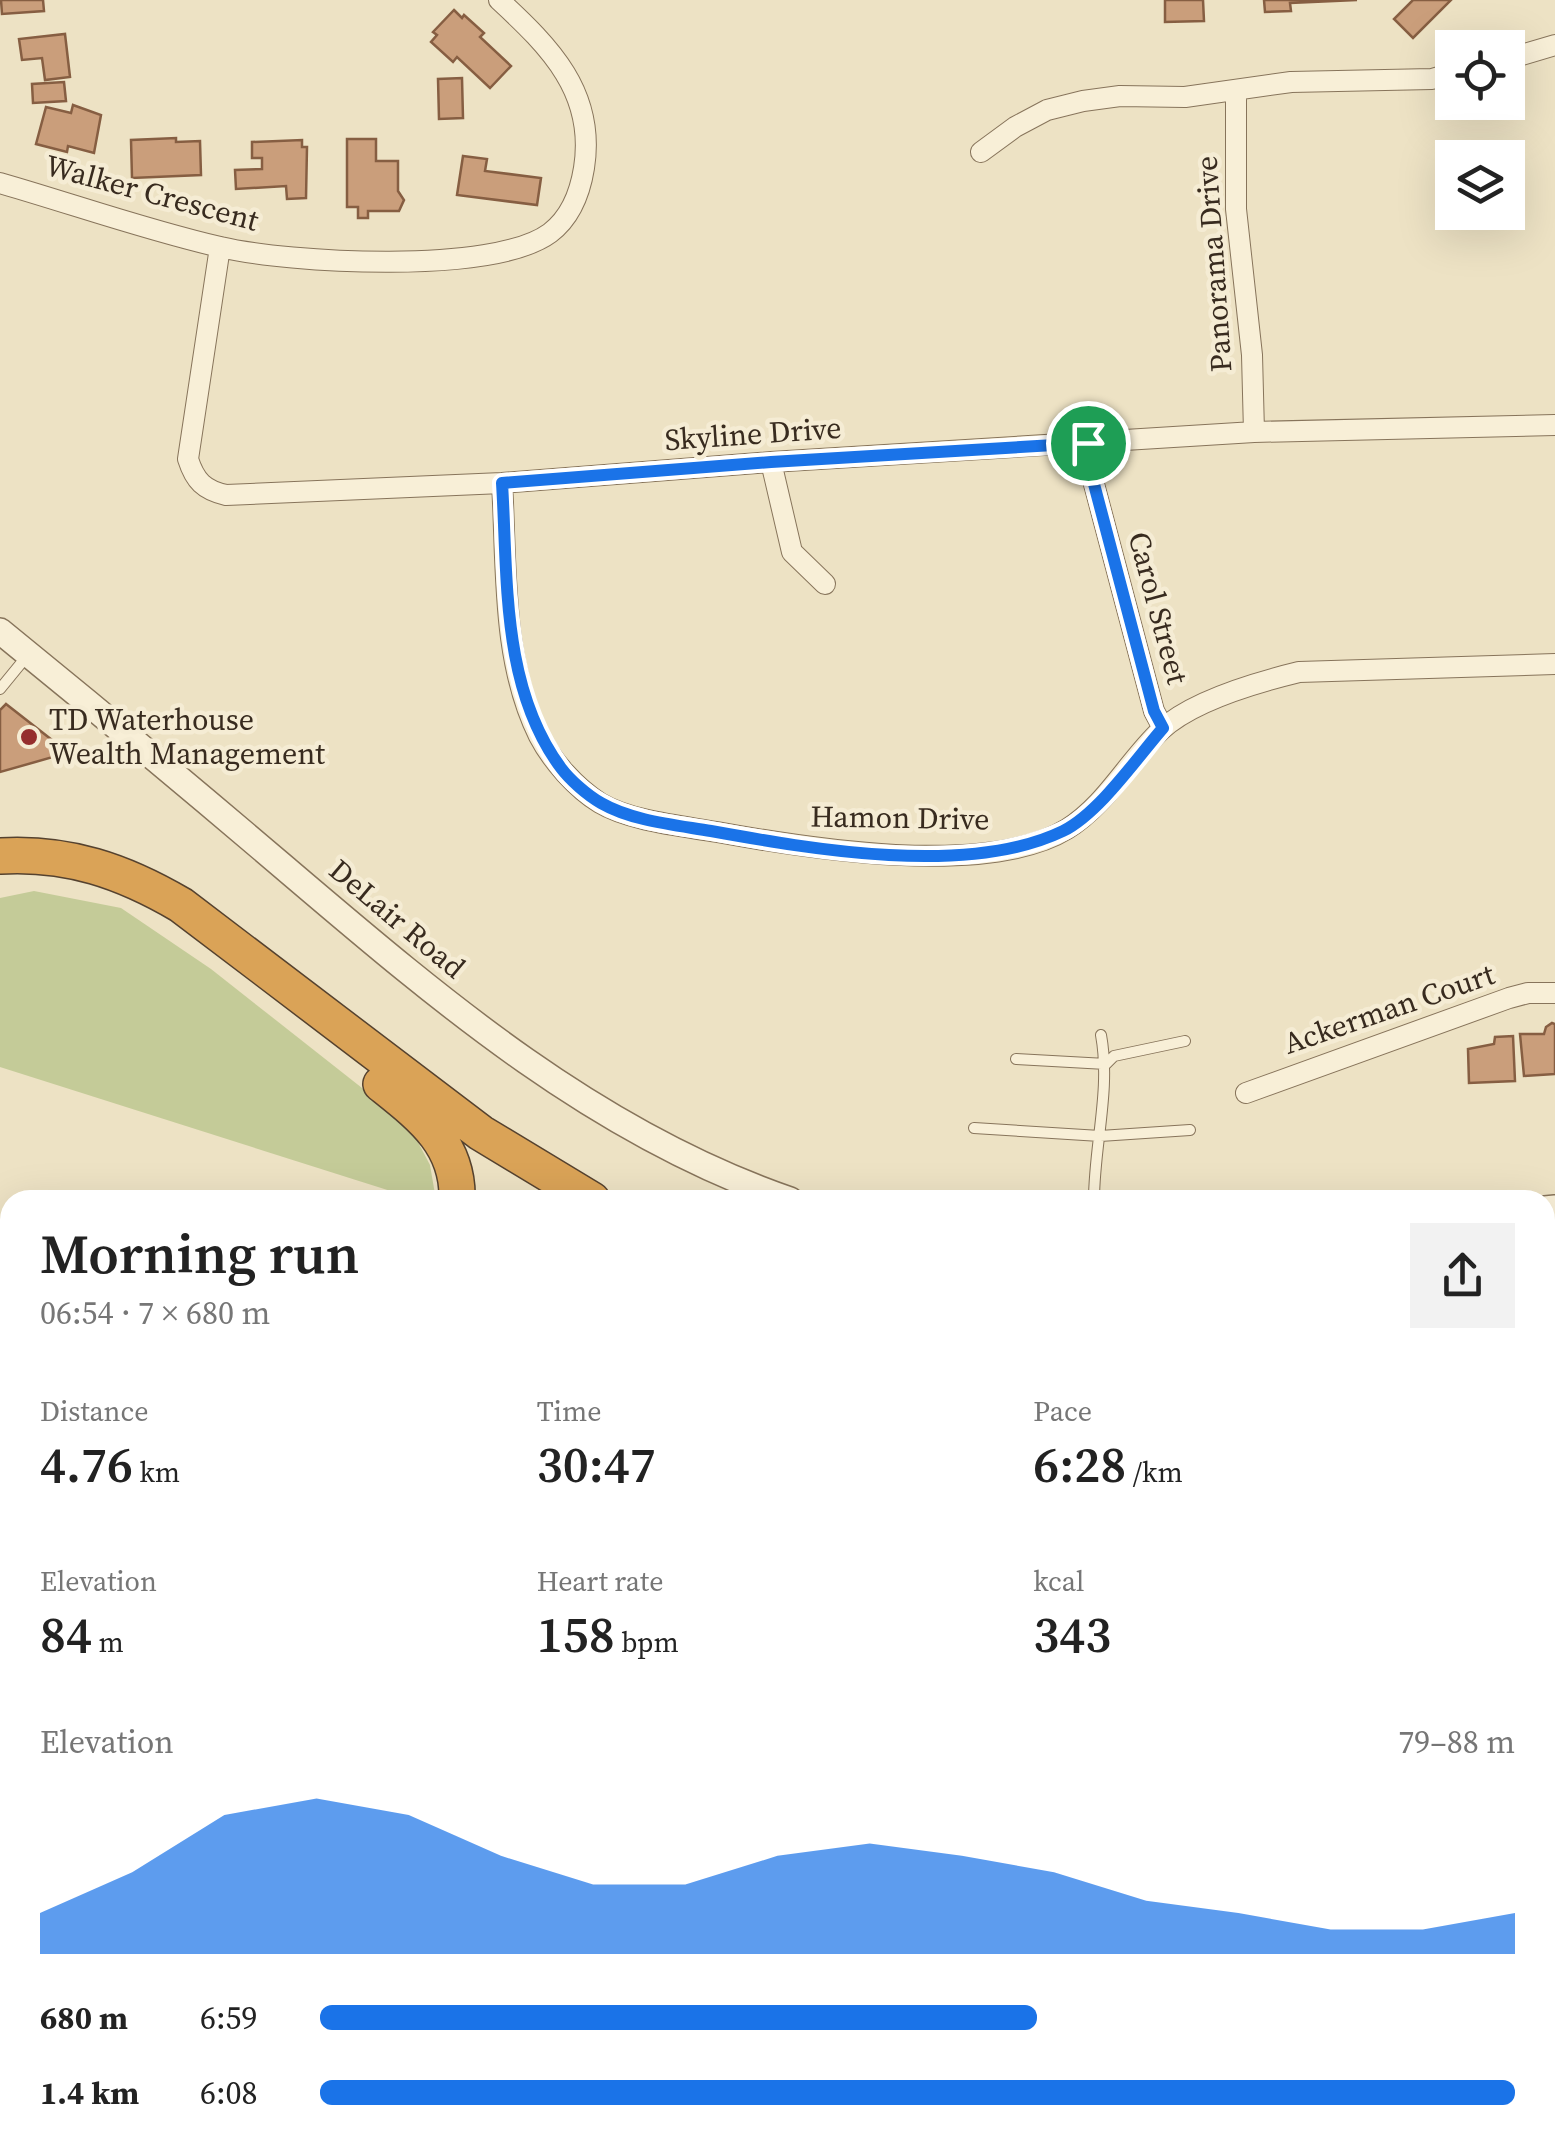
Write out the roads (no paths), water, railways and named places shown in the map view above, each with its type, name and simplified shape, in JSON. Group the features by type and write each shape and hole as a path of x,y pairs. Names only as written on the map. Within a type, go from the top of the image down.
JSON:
{"highway":[{"path":"0,856 36,854 113,869 181,904 480,1133 575,1190"},
{"path":"0,880 63,878 110,891 156,913 336,1047 424,1121 453,1161 456,1190"}],"street":[{"name":"Walker Crescent","path":"0,183 220,247 319,259 430,260 477,257 524,247 550,233 572,210 582,184 585,116 563,68 499,0"},
{"path":"1525,54 1555,45"},
{"path":"982,152 1015,127 1047,110 1082,102 1120,96 1185,97 1291,82 1435,78"},
{"name":"Panorama Drive","path":"1236,91 1236,209 1252,355 1254,432"},
{"name":"Skyline Drive","path":"220,247 188,459 194,477 210,492 226,495 502,483 1254,432 1555,425"},
{"name":"Carol Street","path":"1088,443 1090,469 1154,711 1163,728"},
{"path":"771,462 792,552 825,584"},
{"name":"Hamon Drive","path":"502,483 512,638 520,684 540,737 564,772 601,804 655,822 860,854 993,852 1066,830 1091,810 1163,728 1237,691 1300,672 1555,664"},
{"name":"DeLair Road","path":"0,630 419,982 551,1080 619,1124 676,1153 766,1190"},
{"name":"Ackerman Court","path":"1246,1092 1509,998 1555,993"}],"lane":[{"path":"0,689 28,655"},
{"path":"1094,1190 1106,1064 1101,1035"},
{"path":"1016,1059 1106,1064 1114,1056 1185,1041"},
{"path":"974,1128 1100,1136 1190,1130"}],"place":[{"name":"TD Waterhouse Wealth Management","path":"29,737"}]}
